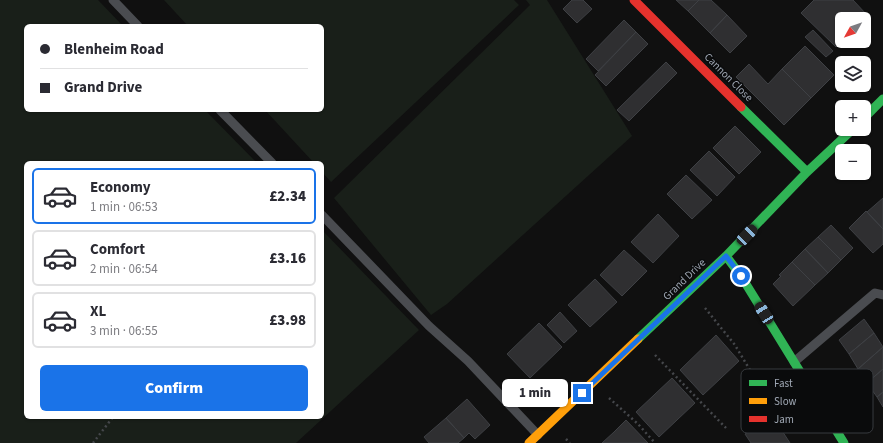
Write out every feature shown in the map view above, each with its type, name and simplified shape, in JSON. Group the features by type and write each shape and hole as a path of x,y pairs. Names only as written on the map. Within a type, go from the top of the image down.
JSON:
{"main road":[{"name":"Cannon Close","path":"634,0 807,172"},
{"path":"871,111 883,99"},
{"name":"Grand Drive","path":"529,443 726,256 807,172 846,136"},
{"path":"726,256 741,276 798,369"},
{"path":"838,433 844,443"}],"lane":[{"path":"113,0 136,24"},
{"path":"222,112 270,161"},
{"path":"324,216 428,326 468,361 538,435"},
{"path":"794,362 875,293 883,295"}],"path":[{"path":"690,290 735,345 749,369"},
{"path":"640,338 726,428"},
{"path":"593,383 638,424 656,443"},
{"path":"93,443 112,419"}],"shaded area":[{"path":"0,0 98,0 121,24 24,24 24,112 207,112 255,161 24,161 24,419 322,419 296,443 0,443"},
{"path":"164,0 514,0 519,5 331,182 324,174 324,161 312,161 267,112 324,112 324,24 186,24"},
{"path":"526,0 547,0 632,136 447,304 431,315 334,198 530,5"},
{"path":"324,232 419,330 324,417"}],"building":[{"path":"572,0 583,0 592,9 577,23 563,9"},
{"path":"676,0 699,0 688,11"},
{"path":"699,0 711,0 727,15 710,33 688,11"},
{"path":"814,0 853,0 864,12 835,12 835,46 801,13"},
{"path":"727,15 747,36 730,53 710,33"},
{"path":"624,20 636,32 598,71 586,59"},
{"path":"813,30 833,51 826,57 805,37"},
{"path":"636,32 648,44 606,86 595,75"},
{"path":"805,46 834,75 811,98 782,69"},
{"path":"666,62 677,73 629,121 617,110"},
{"path":"749,64 768,84 782,69 811,98 784,125 736,77"},
{"path":"735,126 761,152 739,174 713,148"},
{"path":"709,151 735,177 717,196 690,170"},
{"path":"686,175 712,200 692,219 667,194"},
{"path":"883,198 883,229 867,212"},
{"path":"866,211 883,229 883,244 873,253 849,228"},
{"path":"658,214 679,236 653,263 631,242"},
{"path":"831,225 853,248 841,260 818,237"},
{"path":"818,237 841,260 828,273 805,249"},
{"path":"805,249 828,273 815,285 792,262"},
{"path":"624,250 647,271 622,296 600,275"},
{"path":"792,262 815,285 793,306 773,284 781,276 779,275"},
{"path":"595,279 617,302 590,327 568,305"},
{"path":"560,312 577,331 564,343 547,325"},
{"path":"864,319 874,333 849,354 839,340"},
{"path":"539,323 562,347 530,378 507,354"},
{"path":"874,333 883,347 858,369 849,354"},
{"path":"716,335 739,361 703,395 680,370"},
{"path":"883,347 883,369 873,378 873,369 858,369"},
{"path":"883,369 883,392 877,397 873,391 873,378"},
{"path":"672,378 695,403 659,437 636,412"},
{"path":"883,392 883,407 877,397"},
{"path":"467,399 490,425 475,439 469,433 464,438 446,418"},
{"path":"446,418 464,438 458,443 429,443 424,437"},
{"path":"626,420 648,443 602,443 614,432"},
{"path":"783,433 790,443 751,443 745,434"}],"traffic: fast":[{"path":"871,111 883,99"},
{"path":"741,107 807,172"},
{"path":"638,339 726,256 807,172 846,136"},
{"path":"726,256 741,276 798,369"},
{"path":"838,433 844,443"}],"traffic: slow":[{"path":"529,443 638,339"}],"traffic: jam":[{"path":"634,0 741,107"}],"route":[{"path":"582,393 726,256 741,276"}]}
